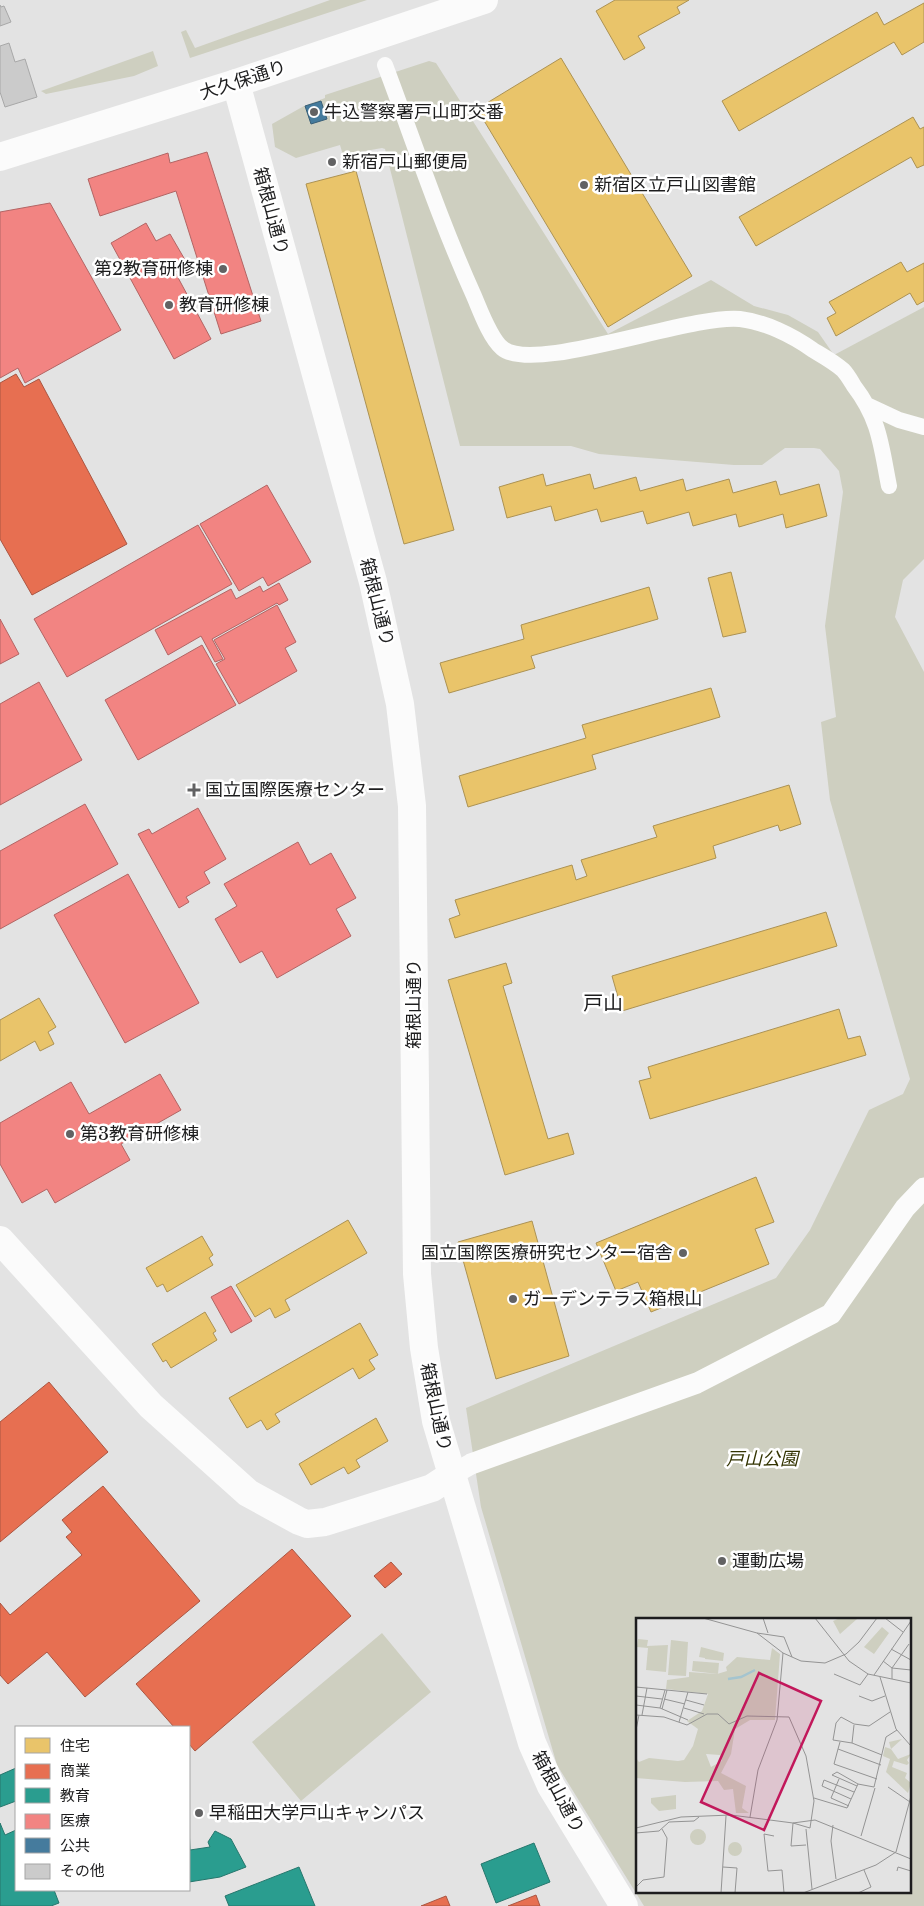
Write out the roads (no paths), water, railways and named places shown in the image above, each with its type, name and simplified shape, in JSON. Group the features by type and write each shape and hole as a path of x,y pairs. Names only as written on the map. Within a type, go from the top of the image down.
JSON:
{"street":[{"name":"大久保通り","path":"0,157 236,83 484,0"},
{"path":"385,65 431,187 446,234 487,326 502,349 525,357 555,353 713,319 740,319 768,326 801,341 844,371 869,406 880,437 888,486"},
{"name":"箱根山通り","path":"236,83 373,582 400,704 412,806 417,1274 436,1421 532,1743 551,1786 624,1906"},
{"path":"869,406 899,420 924,426"},
{"path":"0,1240 151,1406 248,1493 289,1517 307,1524 325,1522 432,1488 471,1464 697,1383 831,1314 905,1208 924,1188"}],"place":[{"name":"牛込警察署戸山町交番","path":"314,112"},
{"name":"新宿戸山郵便局","path":"332,162"},
{"name":"新宿区立戸山図書館","path":"584,185"},
{"name":"第2教育研修棟","path":"223,269"},
{"name":"教育研修棟","path":"169,305"},
{"name":"国立国際医療センター","path":"194,790"},
{"name":"第3教育研修棟","path":"70,1134"},
{"name":"国立国際医療研究センター宿舎","path":"683,1253"},
{"name":"ガーデンテラス箱根山","path":"513,1299"},
{"name":"運動広場","path":"722,1561"},
{"name":"早稲田大学戸山キャンパス","path":"199,1813"}],"district":[{"name":"戸山","path":"603,1003"}],"park label":[{"name":"戸山公園","path":"762,1459"}]}
